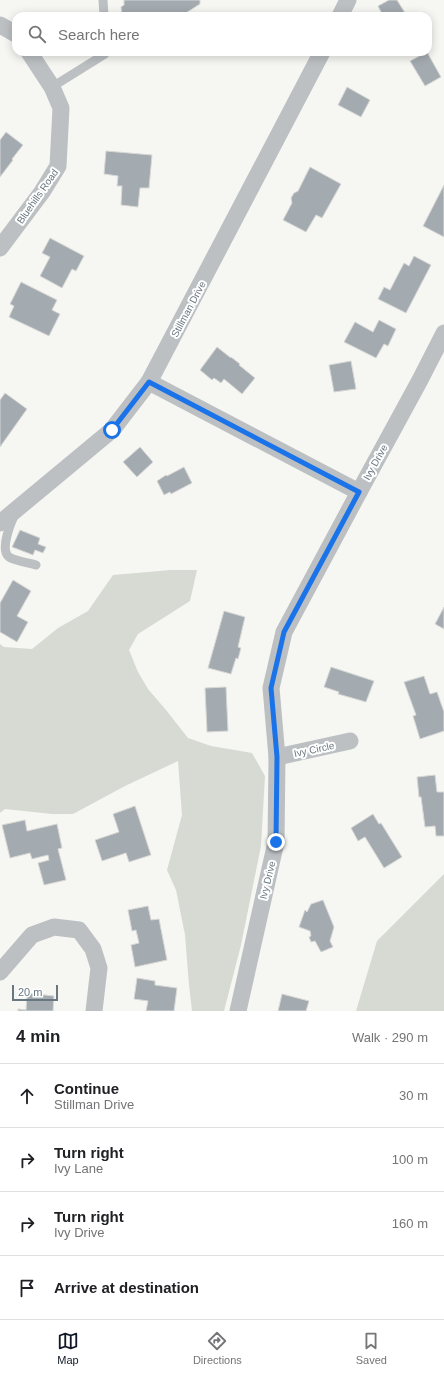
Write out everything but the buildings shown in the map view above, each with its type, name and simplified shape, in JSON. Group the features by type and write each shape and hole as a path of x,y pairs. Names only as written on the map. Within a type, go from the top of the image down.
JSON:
{"street":[{"path":"342,12 348,0"},
{"path":"0,25 12,32"},
{"name":"Bluehills Road","path":"0,248 42,192 58,166 61,108 52,87 32,56"},
{"name":"Stillman Drive","path":"0,523 112,430 149,382 320,56"},
{"name":"Ivy Drive","path":"238,1011 276,842 277,757 271,688 284,632 444,333"},
{"path":"149,382 359,492"},
{"name":"Ivy Circle","path":"277,757 350,742"},
{"path":"0,972 32,935 54,927 78,930 93,949 99,968 94,1011"}],"lane":[{"path":"103,0 104,12"},
{"path":"52,87 102,56"},
{"path":"16,511 6,536 4,546 5,552 9,557 36,565"}],"shaded area":[{"path":"171,570 197,570 190,601 138,634 129,650 138,672 148,689 188,738 211,746 252,753 265,776 261,846 241,945 224,1011 192,1011 185,935 176,890 167,870 182,815 178,761 125,786 73,814 52,814 5,809 0,813 0,644 4,647 32,649 58,628 88,611 113,575"},
{"path":"444,874 444,1011 356,1011 377,941"}],"route":[{"path":"112,430 149,382 359,492 284,632 271,688 277,757 276,842"}]}
